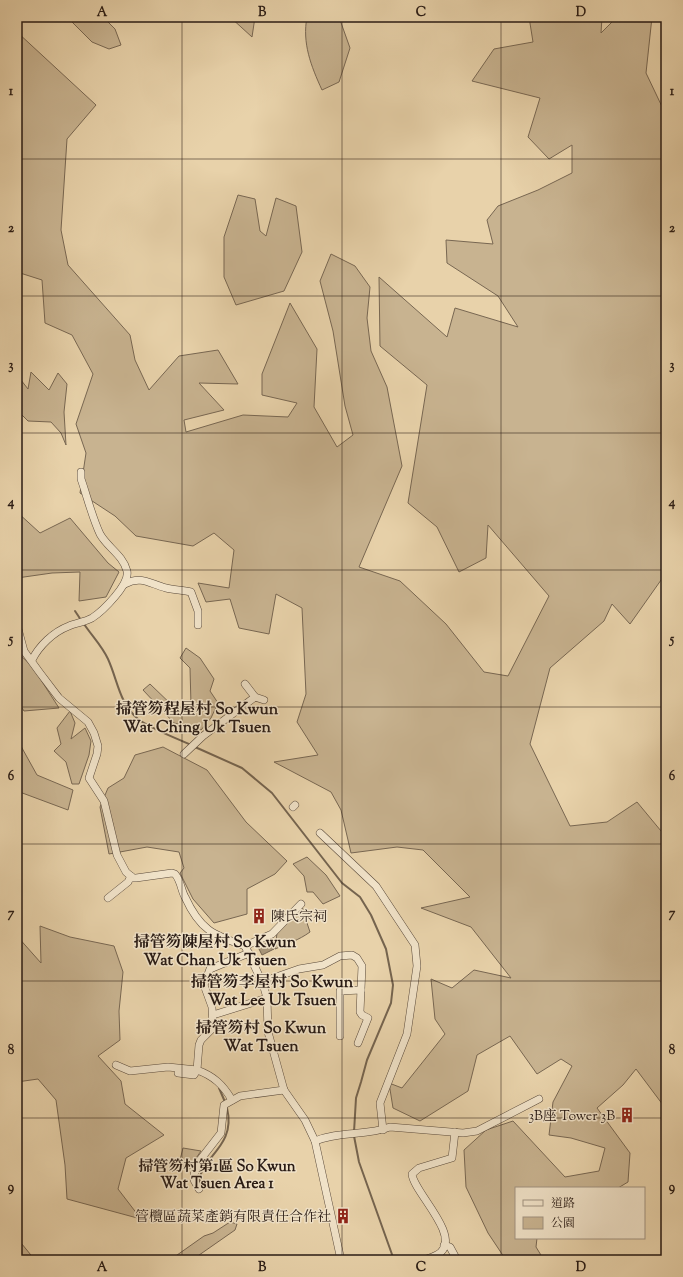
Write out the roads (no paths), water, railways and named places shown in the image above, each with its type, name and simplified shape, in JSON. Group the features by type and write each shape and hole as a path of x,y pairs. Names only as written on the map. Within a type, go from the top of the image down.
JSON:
{"street":[{"path":"81,472 81,479 101,534 119,556 127,571 125,584"},
{"path":"32,660 35,653 52,636 62,629 90,618 125,584 132,580 143,579 168,589 191,592 197,606 198,624"},
{"path":"17,624 24,651 59,698 88,722 94,733 98,746 97,754 89,778 104,801 117,855 131,876 136,878 172,873 176,874 187,902 203,926 218,937 247,949 262,982 267,998 268,1032 284,1090 305,1120 315,1141 341,1260"},
{"path":"245,684 255,697 264,700"},
{"path":"186,752 255,697"},
{"path":"320,833 376,886 415,945 417,966 407,1034 380,1103 383,1130"},
{"path":"108,898 128,882 131,876"},
{"path":"196,1072 199,1045 201,1040 212,1030 213,1015 204,985 210,969 272,934 301,904"},
{"path":"262,982 299,968 323,964 340,956 352,955 357,958 362,966 360,1012 362,1015 370,1019 358,1042"},
{"path":"340,1036 340,991 361,990"},
{"path":"213,1015 267,998"},
{"path":"116,1065 130,1071 168,1067 196,1072 216,1078 224,1086 228,1103 222,1133 200,1160 194,1180 199,1189"},
{"path":"178,1074 196,1072"},
{"path":"228,1103 240,1096 284,1090"},
{"path":"315,1141 326,1136 383,1130 390,1127 463,1133 477,1131 539,1099"},
{"path":"424,1260 440,1252 444,1245 441,1226 411,1176 412,1173 418,1168 452,1158 455,1132"},
{"path":"444,1245 450,1247 457,1260"}],"waterway":[{"path":"75,611 81,620"},
{"path":"84,624 106,654 123,699 132,713 150,727 191,745"},
{"path":"195,747 242,768 272,793 342,883 360,897 371,915 386,949 393,985 391,1003 367,1060 356,1098 354,1132"},
{"path":"219,1088 225,1102"},
{"path":"200,1182 201,1174 205,1166 222,1143 227,1133 229,1122 227,1108"},
{"path":"354,1136 359,1162 394,1260"}],"place":[{"name":"陳氏宗祠","path":"259,916"},
{"name":"3B座 Tower 3B","path":"627,1115"},
{"name":"管欖區蔬菜產銷有限責任合作社","path":"343,1216"}],"district":[{"name":"掃管笏程屋村 So Kwun Wat Ching Uk Tsuen","path":"197,717"},
{"name":"掃管笏陳屋村 So Kwun Wat Chan Uk Tsuen","path":"215,950"},
{"name":"掃管笏李屋村 So Kwun Wat Lee Uk Tsuen","path":"272,990"},
{"name":"掃管笏村 So Kwun Wat Tsuen","path":"261,1036"},
{"name":"掃管笏村第1區 So Kwun Wat Tsuen Area 1","path":"217,1174"}]}
